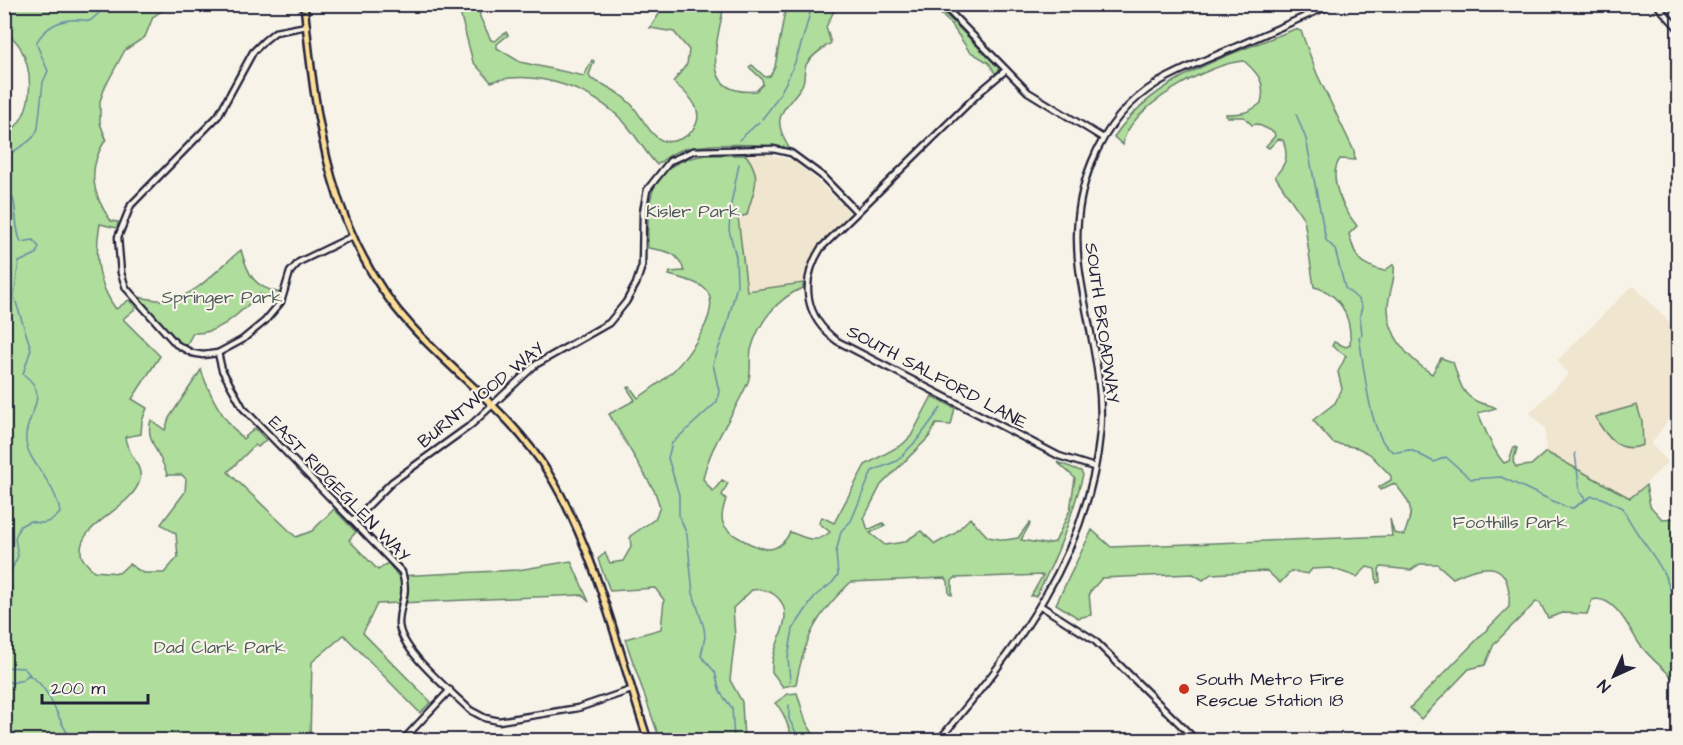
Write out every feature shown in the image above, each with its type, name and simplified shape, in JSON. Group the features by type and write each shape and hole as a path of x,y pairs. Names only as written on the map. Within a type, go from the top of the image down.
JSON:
{"main road":[{"path":"304,4 328,168 351,237 375,281 405,319 494,404 528,444 549,474 569,510 589,558 648,741"}],"street":[{"path":"942,4 1028,92 1103,138"},
{"name":"SOUTH BROADWAY","path":"939,741 1008,657 1041,606 1068,554 1094,467 1100,434 1100,399 1080,269 1077,229 1083,186 1103,138 1125,110 1157,83 1333,4"},
{"path":"1656,4 1678,28"},
{"path":"307,26 275,32 253,52 218,116 131,205 122,225 118,251 126,288 176,344 192,353 203,355 218,353 242,340 265,321 282,302 290,272 299,262 351,237"},
{"name":"SOUTH SALFORD LANE","path":"1006,70 821,248 807,279 809,305 821,327 837,341 1059,456 1094,467"},
{"name":"BURNTWOOD WAY","path":"353,521 392,482 471,425 535,365 609,323 626,302 636,284 642,266 643,212 647,190 661,168 670,161 693,151 773,149 791,153 821,176 857,212"},
{"name":"EAST RIDGEGLEN WAY","path":"218,353 222,370 243,408 402,572 406,595 399,621 401,638 475,713 499,721 578,708 631,690"},
{"path":"1041,606 1094,640 1196,741"},
{"path":"403,741 450,690"}],"shaded area":[{"path":"767,154 796,161 848,210 849,215 810,257 803,283 747,291 738,216 747,215 752,193 757,184 755,167 746,155"},
{"path":"1631,287 1635,287 1678,331 1678,409 1651,444 1668,462 1630,498 1546,452 1545,429 1530,413 1569,374 1557,361"}],"green space":[{"name":"Dad Clark Park","path":"4,5 170,5 153,17 145,37 125,50 100,101 100,123 106,139 96,160 94,180 104,211 111,221 118,222 117,228 100,224 97,258 101,279 116,309 129,300 136,308 123,319 160,356 132,399 147,408 142,421 141,434 125,437 139,469 140,479 135,490 127,499 94,526 86,536 81,546 82,557 88,565 94,571 119,573 129,564 143,573 164,573 178,557 176,534 161,524 185,492 186,479 182,475 167,475 152,441 150,427 151,420 165,430 169,418 201,370 218,407 243,439 255,428 266,440 258,447 255,445 228,472 296,537 312,531 334,509 356,532 349,540 378,570 388,563 398,576 518,570 571,561 589,602 582,595 377,604 363,633 431,702 420,713 344,635 312,662 310,740 5,740 4,136 21,118 29,95 29,83 25,58 20,47 4,26"},
{"path":"458,5 479,5 480,17 491,40 495,41 506,32 508,35 497,44 497,48 520,62 584,76 592,60 594,61 589,75 591,79 607,86 631,104 655,136 672,141 679,140 691,132 698,117 690,98 673,82 687,64 689,50 674,32 650,28 665,5 724,5 716,49 718,76 725,85 737,90 756,91 763,84 762,79 749,67 752,65 765,77 770,76 775,67 786,5 841,5 834,11 826,27 831,43 808,62 803,85 781,115 780,128 789,148 750,145 691,147 668,156 657,165 623,121 595,99 579,91 562,84 526,78 508,78 491,82 473,62"},
{"path":"931,5 936,5 999,68 998,72 995,73 989,63 969,51 951,24"},
{"name":"Foothills Park","path":"1295,29 1301,31 1317,74 1354,151 1355,160 1340,159 1335,175 1339,194 1347,212 1357,226 1349,234 1356,255 1363,263 1384,271 1394,264 1388,306 1391,327 1401,346 1432,374 1441,358 1453,362 1467,395 1478,402 1496,408 1478,413 1493,446 1504,463 1509,461 1514,447 1517,448 1513,462 1516,467 1531,465 1546,452 1630,498 1646,485 1650,506 1662,519 1678,518 1678,683 1647,653 1620,614 1607,602 1592,600 1587,614 1563,613 1548,618 1540,603 1536,602 1494,644 1485,665 1469,669 1421,719 1410,708 1509,607 1506,580 1502,573 1495,569 1477,569 1453,578 1437,564 1420,564 1411,570 1381,567 1379,569 1380,582 1377,583 1375,569 1367,567 1357,577 1331,568 1312,569 1308,574 1291,571 1280,583 1267,571 1211,574 1203,580 1193,574 1102,578 1089,593 1091,615 1078,618 1056,604 1092,530 1111,547 1392,536 1390,519 1394,533 1404,535 1410,513 1409,503 1396,485 1392,484 1380,490 1379,487 1391,480 1391,476 1370,454 1358,448 1333,443 1313,420 1335,403 1342,389 1338,372 1346,356 1332,346 1334,342 1346,347 1350,345 1349,326 1338,301 1323,290 1314,287 1304,219 1275,176 1285,160 1286,151 1283,140 1278,139 1269,148 1266,146 1275,136 1274,132 1257,124 1252,125 1244,117 1227,117 1226,114 1245,112 1261,103 1262,84 1254,70 1244,61 1211,69 1153,103 1127,131 1123,145 1114,137 1150,98 1172,83 1220,59"},
{"name":"Kisler Park","path":"707,155 746,155 755,171 756,184 747,215 738,217 747,291 803,283 803,288 777,305 758,330 751,350 748,382 706,466 703,479 713,492 722,480 728,483 722,495 726,499 722,517 723,523 730,532 749,543 768,549 781,544 790,532 811,539 825,536 830,532 819,523 822,517 834,523 865,465 903,444 911,436 932,396 955,408 951,425 936,424 929,437 881,485 864,518 868,530 883,523 885,526 870,533 885,545 904,542 921,531 935,544 954,534 970,518 988,537 1005,540 1018,538 1029,523 1021,540 1045,544 1055,542 1070,510 1075,478 1057,462 1081,471 1083,475 1063,537 1036,596 1031,596 1043,575 955,578 952,581 952,595 949,594 948,581 945,578 851,582 829,605 814,628 803,653 796,684 783,687 772,672 773,657 785,616 782,604 769,592 752,590 733,608 735,637 730,680 742,702 744,740 660,740 625,639 661,629 664,600 655,588 610,591 598,559 605,553 610,563 623,561 631,547 630,536 655,519 660,507 655,492 609,414 635,400 627,388 630,387 638,398 672,372 695,344 707,319 710,296 704,288 669,275 670,272 684,271 678,259 670,253 648,248 648,213 655,185 662,174 673,165 687,159"},
{"name":"Springer Park","path":"241,250 246,267 253,279 264,288 281,293 278,302 260,294 221,326 203,333 193,333 185,348 137,297 162,301 180,297 199,286"},
{"path":"1637,405 1642,422 1643,445 1627,448 1620,446 1609,437 1595,417"},
{"path":"797,693 806,722 817,740 795,740 782,712 775,703 788,694"}],"waterway":[{"path":"4,160 28,142 36,134 38,128 43,82 48,71 36,43 46,30 59,23 74,20 90,21 99,13 102,4"},
{"path":"762,119 780,93 794,65 812,4"},
{"path":"1296,114 1306,139 1326,240 1335,249 1345,288 1359,300 1362,307 1360,315 1362,335 1359,337 1365,380 1377,428 1389,449 1397,452 1411,450 1434,462 1446,457 1471,479 1501,477 1566,507 1573,508 1592,496 1623,508 1663,572 1678,605"},
{"path":"739,140 759,122"},
{"path":"734,740 732,708 720,692 715,672 701,656 705,637 704,628 693,593 687,535 679,515 679,495 668,458 672,443 717,402 719,391 713,364 727,325 737,285 736,257 729,230 731,204 739,164"},
{"path":"4,192 13,198 21,242 33,240 39,247 36,254 19,262 14,296 31,349 23,374 32,382 37,398 26,433 26,442 32,458 58,502 60,513 46,522 30,521 20,526 15,538 18,556 9,575 11,588 6,595"},
{"path":"790,681 788,658 793,629 815,596 832,583 838,575 836,553 841,531 851,521 872,471 897,461 918,439 941,408"},
{"path":"1575,453 1580,492 1585,499"},
{"path":"4,667 24,668 30,675"},
{"path":"4,677 11,683 23,680 28,675 36,680 48,695 72,740"},
{"path":"789,705 789,719 800,740"}],"place":[{"name":"South Metro Fire Rescue Station 18","path":"1184,689"}]}
